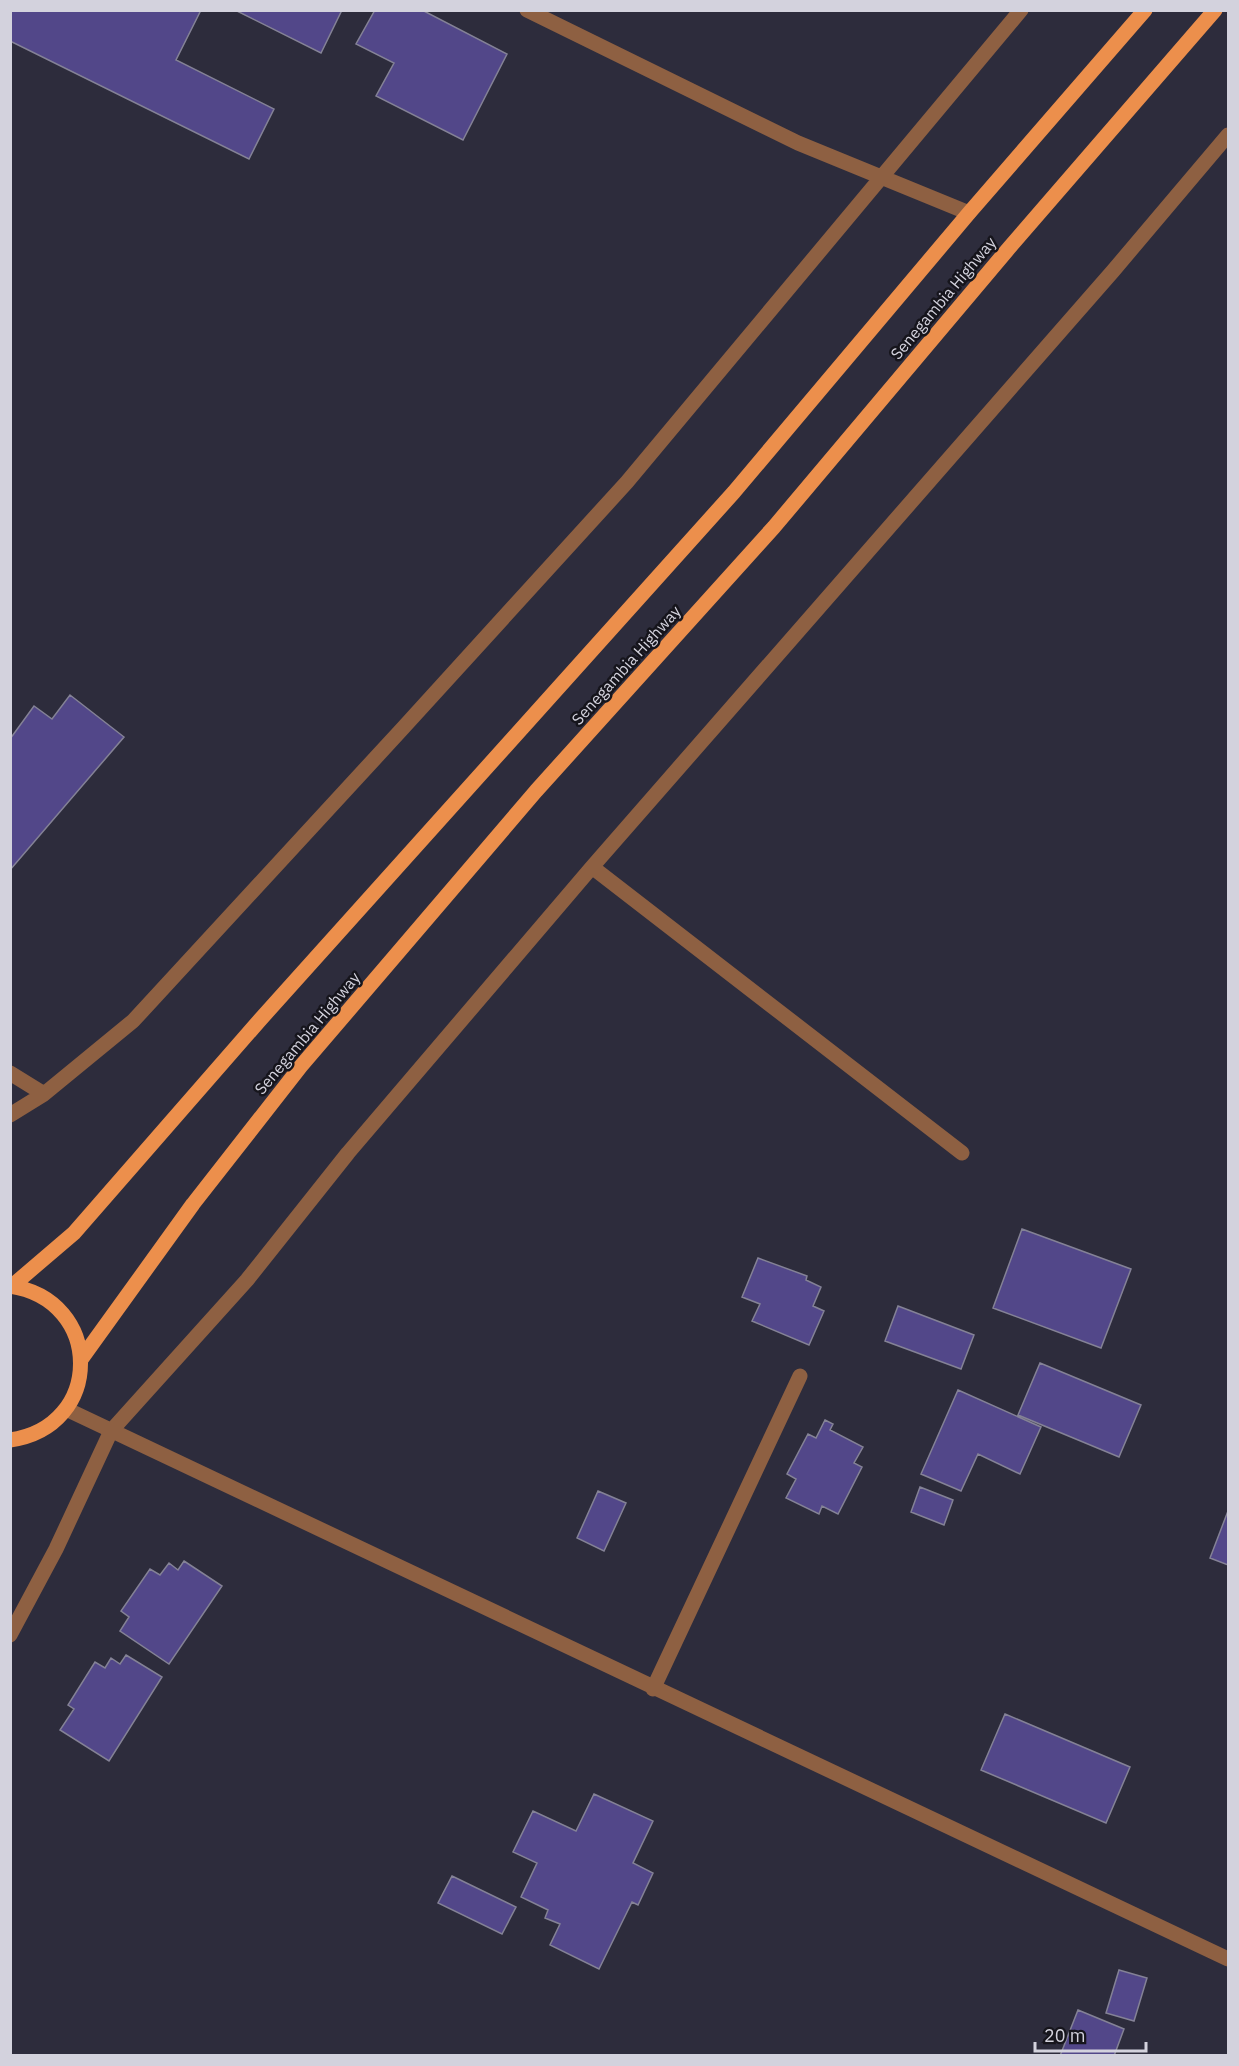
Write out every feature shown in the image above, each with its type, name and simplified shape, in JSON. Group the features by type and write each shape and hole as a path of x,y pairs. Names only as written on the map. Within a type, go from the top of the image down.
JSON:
{"main road":[{"path":"11,1286 74,1233 275,1003 734,492 969,213 1145,10"},
{"name":"Senegambia Highway","path":"82,1358 193,1204 301,1066 536,791 774,527 1009,248 1215,10"},
{"path":"10,1453 16,1439 54,1422 66,1409 75,1394 82,1358 74,1332 60,1310 46,1298 11,1286"}],"street":[{"path":"526,10 798,142 969,213"},
{"path":"10,1115 44,1094 133,1021 411,720 627,482 1021,10"},
{"path":"10,1635 56,1549 111,1431 247,1280 348,1153 592,867 1113,272 1228,135"},
{"path":"592,867 962,1153"},
{"path":"10,1073 44,1094"},
{"path":"653,1689 800,1376"},
{"path":"66,1409 653,1689 1228,1959"}],"building":[{"path":"10,10 201,10 176,60 274,109 249,159 10,41"},
{"path":"235,10 342,10 321,53"},
{"path":"375,10 422,10 507,54 463,140 376,96 394,63 356,44"},
{"path":"70,695 124,737 10,870 10,739 34,706 52,719"},
{"path":"1022,1229 1131,1269 1101,1348 993,1308"},
{"path":"758,1258 807,1276 806,1280 821,1287 813,1306 824,1311 809,1345 752,1321 760,1304 742,1297"},
{"path":"898,1306 974,1335 961,1369 885,1341"},
{"path":"1040,1363 1141,1405 1119,1457 1018,1415"},
{"path":"958,1390 1041,1427 1020,1474 978,1454 961,1491 921,1474"},
{"path":"825,1420 833,1424 830,1430 863,1447 854,1463 862,1467 838,1514 822,1506 819,1514 786,1498 796,1479 787,1474 808,1434 816,1438"},
{"path":"920,1487 953,1500 944,1525 911,1512"},
{"path":"598,1491 626,1503 604,1551 577,1538"},
{"path":"1228,1511 1228,1565 1210,1558"},
{"path":"184,1561 222,1586 169,1664 120,1631 129,1617 121,1611 150,1569 160,1575 169,1563 178,1570"},
{"path":"126,1655 162,1677 109,1761 60,1730 74,1709 68,1705 95,1662 105,1668 111,1658 120,1664"},
{"path":"1005,1714 1130,1767 1106,1823 981,1770"},
{"path":"594,1794 653,1821 633,1863 653,1873 638,1905 632,1902 599,1969 550,1945 560,1924 545,1918 548,1910 521,1897 537,1863 513,1852 533,1811 576,1831"},
{"path":"452,1876 516,1907 502,1934 438,1903"},
{"path":"1119,1970 1147,1978 1134,2021 1106,2013"},
{"path":"1078,2010 1124,2029 1114,2056 1060,2056"}]}
